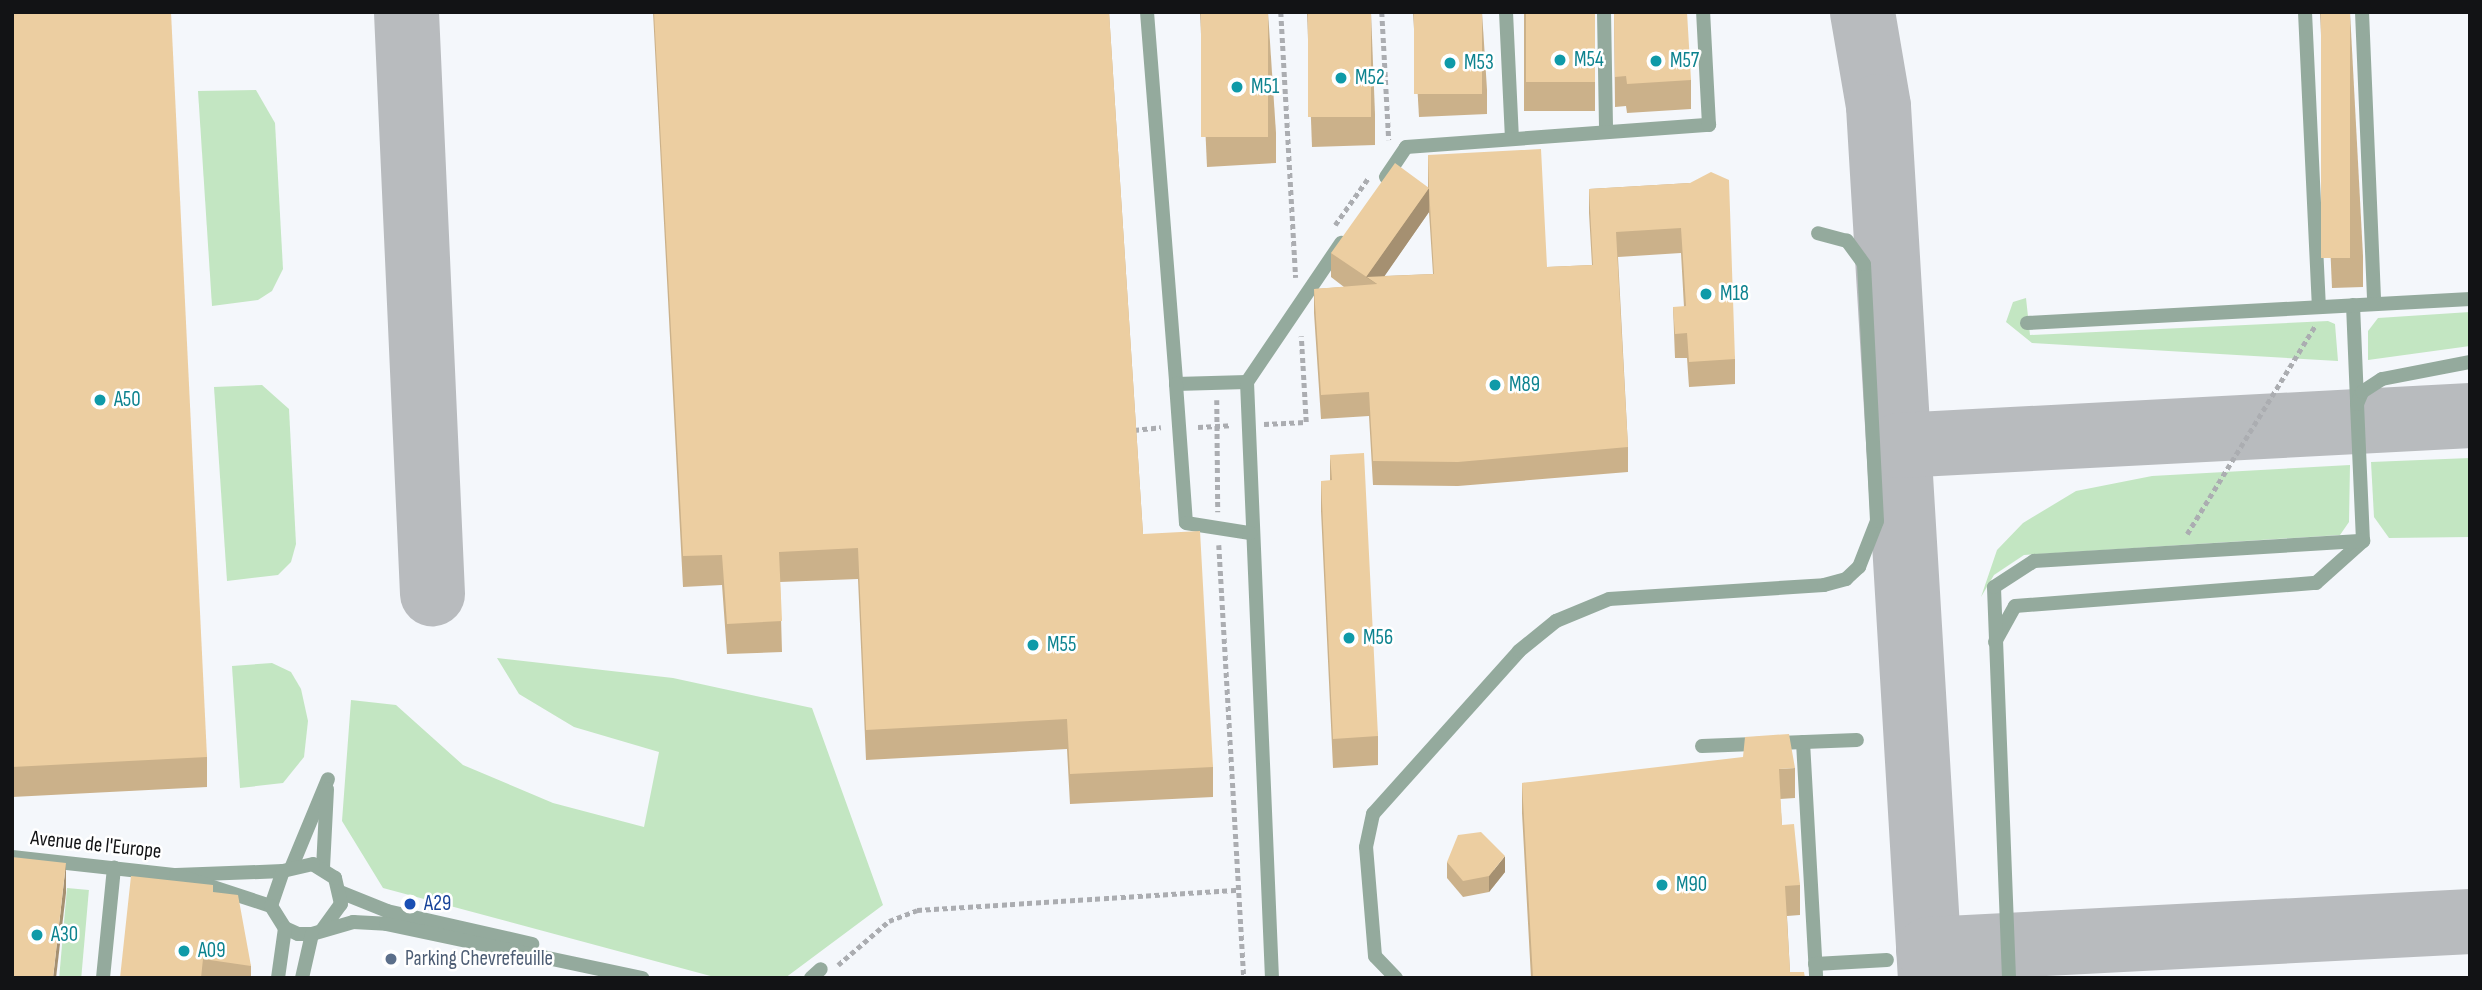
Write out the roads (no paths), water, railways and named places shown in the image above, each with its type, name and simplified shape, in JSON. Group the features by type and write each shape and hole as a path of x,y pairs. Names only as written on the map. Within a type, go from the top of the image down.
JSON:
{"lane":[{"path":"1147,12 1186,523 1250,533"},
{"path":"1506,12 1511,138"},
{"path":"1604,12 1606,132"},
{"path":"1377,191 1406,147 1709,125 1703,12"},
{"path":"2305,12 2319,307"},
{"path":"2362,12 2374,304"},
{"path":"1272,978 1250,533 1250,424 1247,382 1354,224"},
{"path":"1396,978 1375,956 1370,822 1519,651 1556,621 1609,600 1824,584 1846,579 1859,567 1877,521 1864,264 1847,241 1818,233"},
{"path":"2027,323 2470,299"},
{"path":"2353,305 2363,541"},
{"path":"2357,404 2362,392 2382,379 2470,362"},
{"path":"1176,384 1247,382"},
{"path":"2009,978 1992,647 1994,587 2020,565 2363,541"},
{"path":"1992,647 2015,606 2299,589 2316,583 2363,541"},
{"path":"1702,746 1857,740"},
{"path":"1803,742 1816,971 1887,960"},
{"path":"271,906 328,779 323,868 340,892 387,911 642,978"},
{"name":"Avenue de l'Europe","path":"12,857 176,875"},
{"path":"103,978 114,868"},
{"path":"176,875 323,868"},
{"path":"176,875 271,906 285,928 278,978"},
{"path":"302,978 317,932 338,914 340,892"},
{"path":"285,928 317,932 353,922 386,925 613,970"}],"place":[{"name":"M54","path":"1560,60"},
{"name":"M57","path":"1656,61"},
{"name":"M53","path":"1450,63"},
{"name":"M52","path":"1341,78"},
{"name":"M51","path":"1237,87"},
{"name":"M18","path":"1706,294"},
{"name":"M89","path":"1495,385"},
{"name":"A50","path":"100,400"},
{"name":"M56","path":"1349,638"},
{"name":"M55","path":"1033,645"},
{"name":"M90","path":"1662,885"},
{"name":"A29","path":"410,904"},
{"name":"A30","path":"37,935"},
{"name":"A09","path":"184,951"},
{"name":"Parking Chevrefeuille","path":"391,959"}]}
